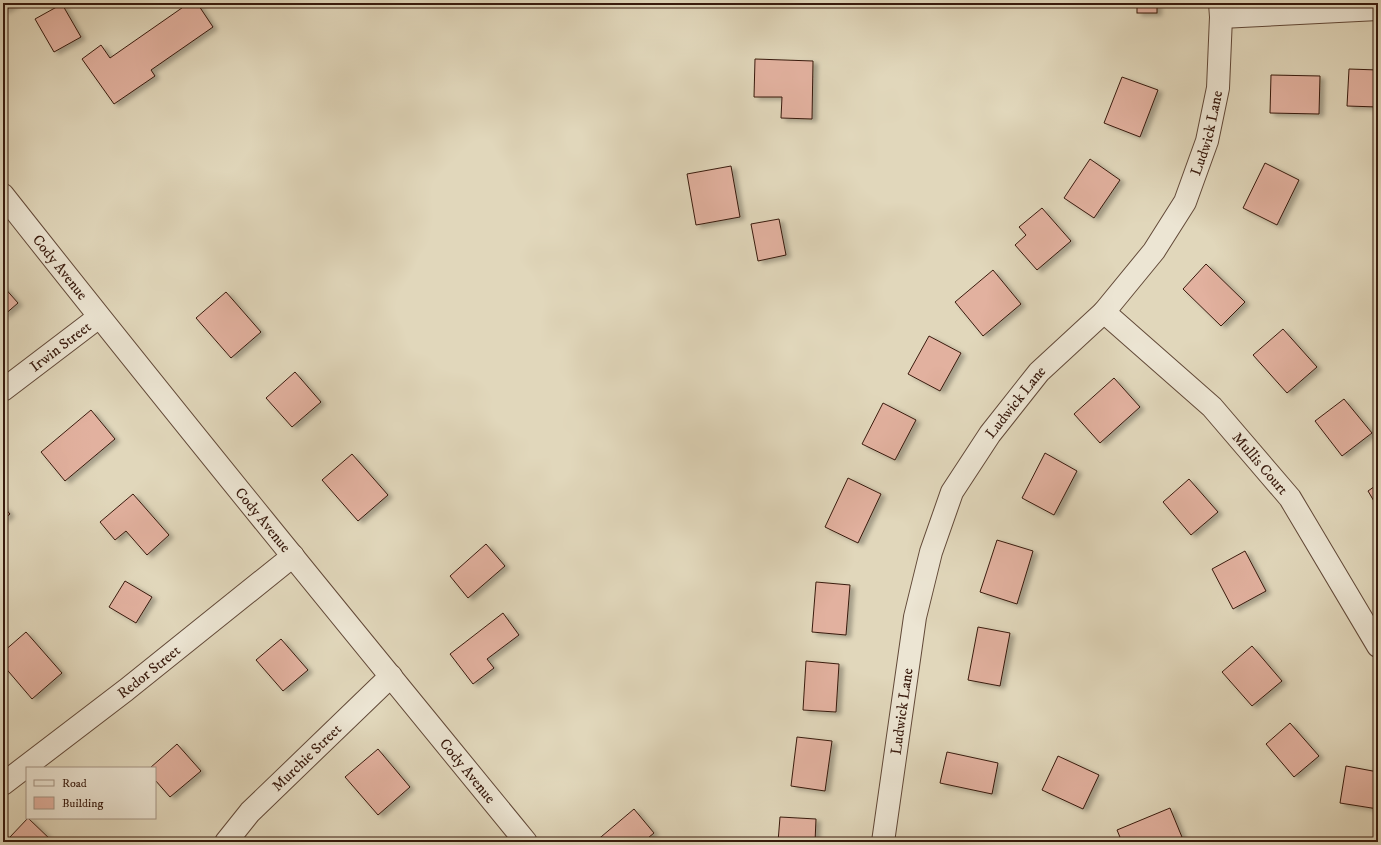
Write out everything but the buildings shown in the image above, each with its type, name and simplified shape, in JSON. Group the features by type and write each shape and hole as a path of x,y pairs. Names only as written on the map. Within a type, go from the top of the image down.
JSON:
{"street":[{"path":"1221,10 1378,9"},
{"name":"Ludwick Lane","path":"883,842 915,617 931,552 952,492 990,434 1039,372 1104,312 1154,251 1185,202 1207,141 1218,88 1221,10"},
{"name":"Cody Avenue","path":"3,195 293,556 526,842"},
{"name":"Mullis Court","path":"1104,312 1212,407 1290,498 1378,646"},
{"name":"Irwin Street","path":"3,390 100,317"},
{"name":"Redor Street","path":"3,784 126,690 293,556"},
{"name":"Murchie Street","path":"226,842 250,812 391,676"}]}
